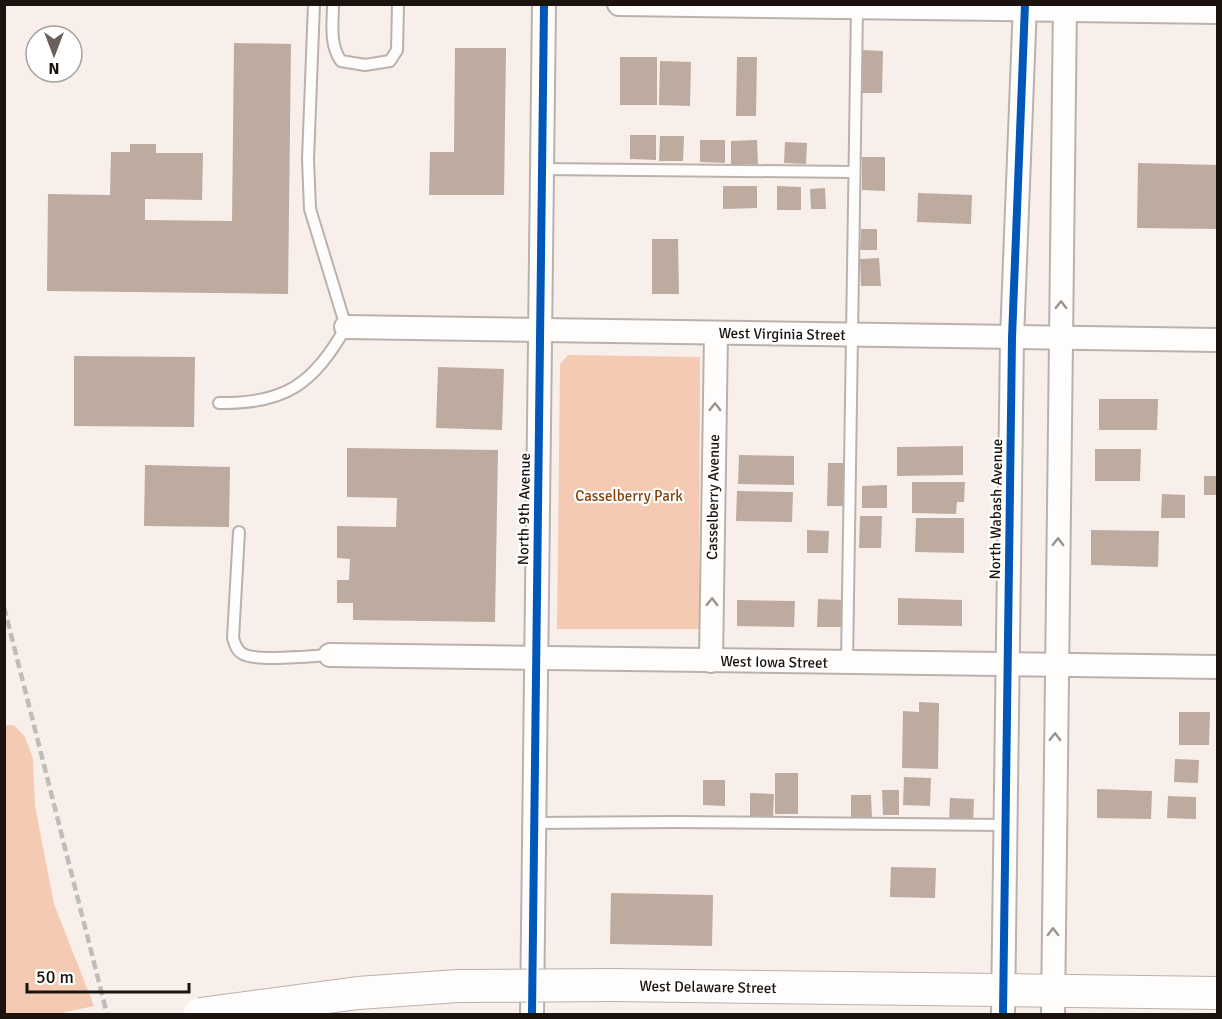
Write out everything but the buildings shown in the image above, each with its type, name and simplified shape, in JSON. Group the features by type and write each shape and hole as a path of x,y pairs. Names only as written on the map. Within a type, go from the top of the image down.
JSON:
{"main road":[{"name":"West Delaware Street","path":"200,1014 358,993 458,986 613,985 1004,1002 1053,1002 1218,993"}],"street":[{"name":"North 9th Avenue","path":"532,1014 544,4"},
{"path":"619,4 857,8 1025,7 1218,12"},
{"name":"North Wabash Avenue","path":"1004,1002 1004,825 1012,338 1025,7"},
{"path":"1053,1002 1065,8"},
{"name":"West Virginia Street","path":"346,327 1061,340 1218,340"},
{"name":"Casselberry Avenue","path":"711,661 716,333"},
{"name":"West Iowa Street","path":"330,655 1218,667"}],"lane":[{"path":"219,403 252,404 270,399 300,384 327,359 346,327 310,209 308,159 314,4"},
{"path":"333,4 333,45 336,54 341,61 365,65 390,61 396,50 398,4"},
{"path":"847,663 857,8"},
{"path":"541,169 854,172"},
{"path":"239,532 233,638 237,649 244,655 265,657 330,655"},
{"path":"535,823 1004,825"}],"green space":[{"name":"Casselberry Park","path":"568,355 700,357 699,629 557,629 560,364"},
{"path":"5,725 14,725 25,737 33,759 35,806 54,904 94,1006 57,1014 5,1014"}],"railway":[{"path":"4,607 107,1014"}],"cycle path":[{"path":"532,1014 544,4"},
{"path":"1003,1014 1012,338 1025,4"}]}
